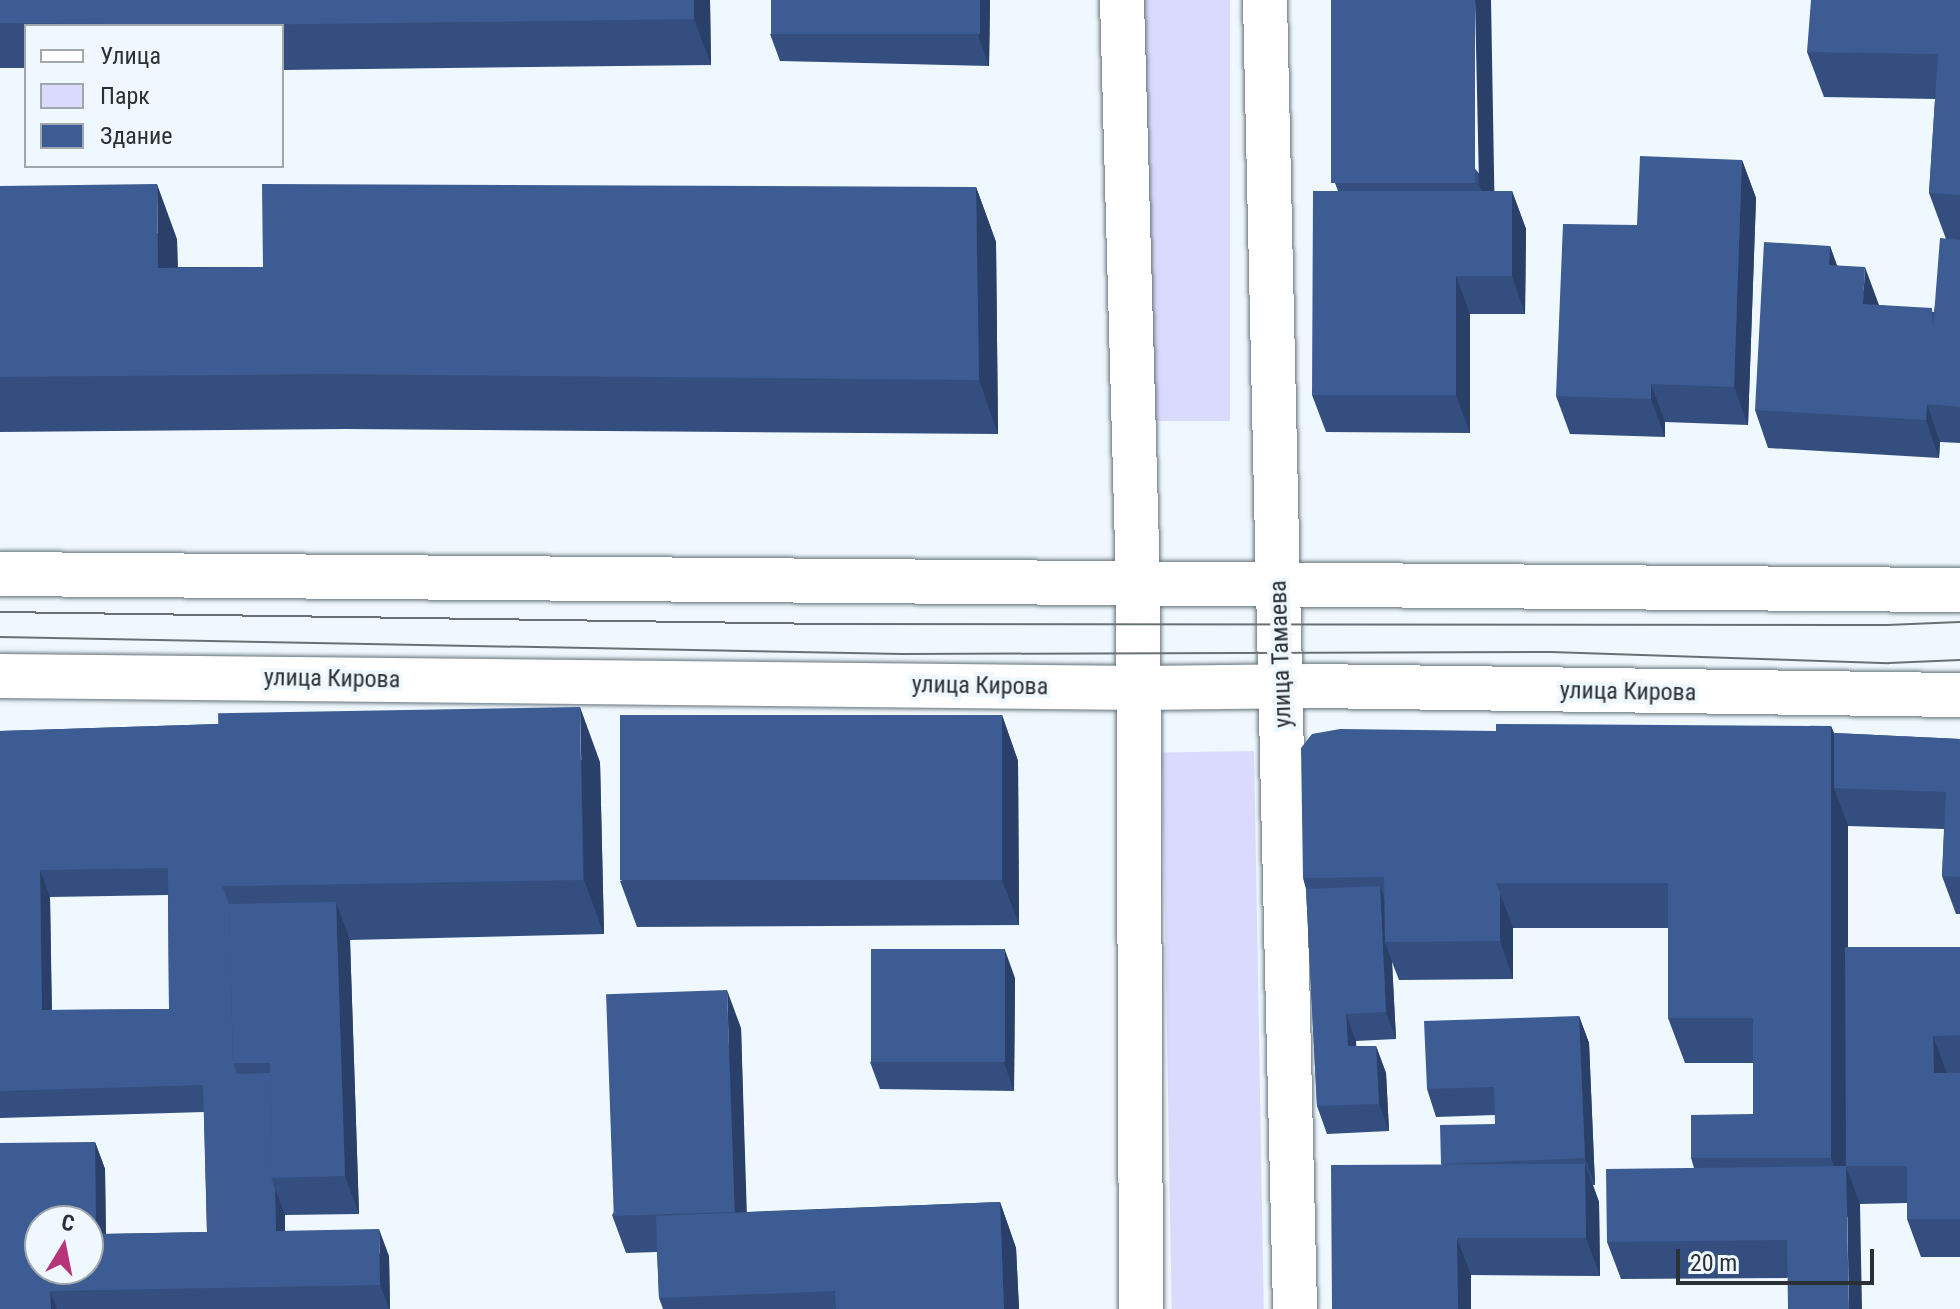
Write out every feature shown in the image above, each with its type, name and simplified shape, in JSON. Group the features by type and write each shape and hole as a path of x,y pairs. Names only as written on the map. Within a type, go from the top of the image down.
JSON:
{"main road":[{"path":"1122,0 1140,688 1141,1309"},
{"name":"улица Тамаева","path":"1265,0 1295,1309"},
{"path":"0,574 1278,587 1960,590"},
{"name":"улица Кирова","path":"0,676 1960,695"}],"green space":[{"path":"1143,0 1230,0 1230,421 1143,421"},
{"path":"1254,751 1264,1309 1172,1309 1162,753"}],"building":[{"path":"0,0 694,0 694,19 284,24 0,23"},
{"path":"771,0 980,0 980,34 771,34"},
{"path":"1331,0 1475,0 1475,183 1331,183"},
{"path":"1811,0 1960,0 1960,195 1929,193 1938,54 1807,52"},
{"path":"1640,156 1742,160 1734,387 1651,384 1651,399 1556,396 1563,224 1637,225"},
{"path":"157,184 158,268 263,267 262,184 976,187 979,380 325,374 0,377 0,186"},
{"path":"1313,191 1512,191 1512,276 1456,276 1456,395 1312,395"},
{"path":"1940,238 1960,240 1960,407 1927,404 1926,420 1755,410 1764,242 1830,246 1829,265 1865,267 1863,304 1932,308 1933,328"},
{"path":"580,707 583,880 221,886 218,713"},
{"path":"620,715 1002,715 1002,880 620,880"},
{"path":"219,724 223,888 229,904 233,1063 237,1074 270,1073 271,1178 275,1189 276,1231 379,1229 380,1285 50,1291 51,1309 0,1309 0,1143 95,1142 96,1205 24,1205 24,1285 104,1285 104,1234 207,1232 203,1085 0,1091 0,731","holes":["168,868 169,1009 42,1010 40,870"]},
{"path":"1496,724 1831,726 1831,1158 1691,1158 1691,1115 1753,1114 1753,1018 1668,1018 1668,883 1496,883"},
{"path":"1340,729 1496,731 1496,883 1500,893 1500,941 1385,942 1384,877 1303,878 1301,748 1312,734"},
{"path":"1834,733 1960,739 1960,877 1942,876 1946,792 1834,788"},
{"path":"1380,886 1386,1012 1346,1014 1348,1046 1376,1046 1379,1104 1317,1106 1306,889"},
{"path":"336,902 345,1176 271,1178 270,1063 233,1063 229,904"},
{"path":"1845,947 1960,947 1960,1035 1933,1036 1934,1073 1960,1073 1960,1219 1907,1219 1907,1166 1846,1166"},
{"path":"871,949 1005,949 1005,1062 871,1062"},
{"path":"727,990 735,1212 614,1216 606,994"},
{"path":"1579,1016 1585,1158 1441,1164 1440,1125 1495,1124 1494,1087 1427,1089 1424,1021"},
{"path":"1585,1164 1586,1238 1457,1238 1458,1309 1332,1309 1331,1165"},
{"path":"1846,1166 1849,1309 1788,1309 1787,1240 1607,1242 1606,1169"},
{"path":"1000,1202 1004,1309 836,1309 835,1291 659,1298 656,1216"}],"tram line":[{"path":"0,612 833,624 1887,625 1960,622"},
{"path":"0,637 902,654 1551,652 1889,663 1960,660"}]}
